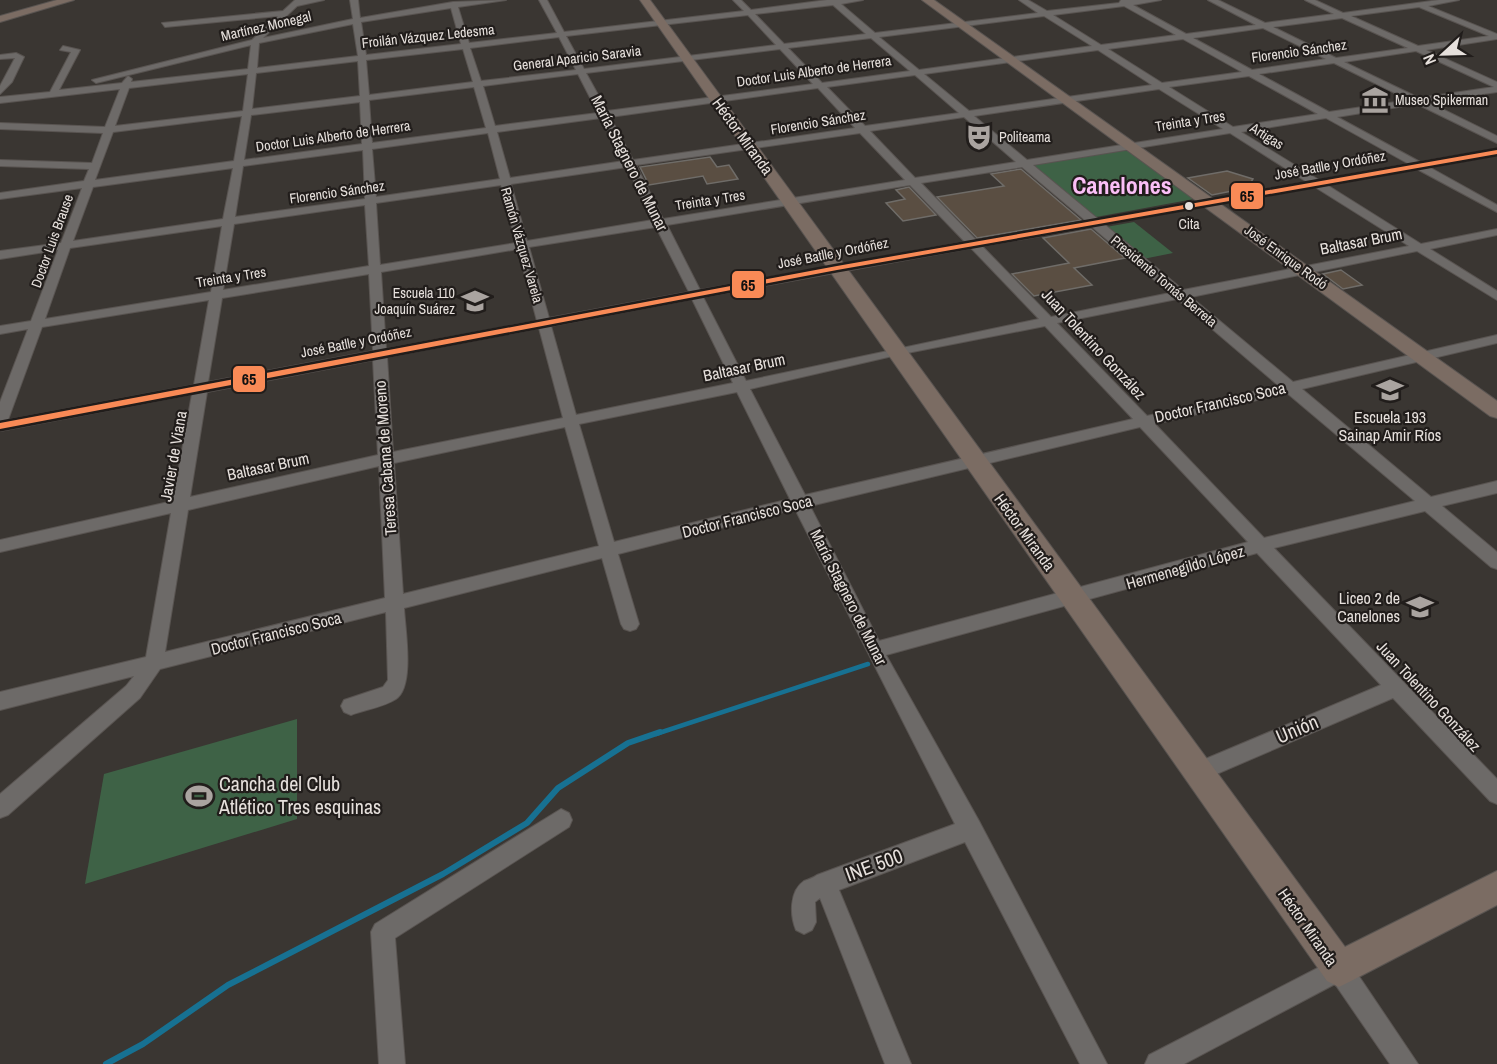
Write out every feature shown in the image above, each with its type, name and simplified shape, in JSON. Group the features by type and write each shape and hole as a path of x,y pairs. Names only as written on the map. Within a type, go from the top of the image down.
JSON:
{"highway":[{"path":"0,17 55,0"},
{"path":"0,17 69,0"},
{"name":"Héctor Miranda","path":"645,0 1339,969"},
{"name":"José Enrique Rodó","path":"927,0 1305,270 1497,411"},
{"path":"1339,969 1497,887"}],"street":[{"path":"255,41 296,2 320,0"},
{"name":"Teresa Cabana de Moreno","path":"351,706 390,693 397,681 362,57 354,0"},
{"path":"414,0 420,10"},
{"name":"Martínez Monegal","path":"40,94 255,41 357,20 453,4 502,0"},
{"name":"María Stagnero de Munar","path":"543,0 661,223 874,650 1094,1064"},
{"name":"Juan Tolentino González","path":"737,0 1048,321 1497,794"},
{"name":"Froilán Vázquez Ledesma","path":"0,100 663,23 832,1 859,0"},
{"name":"Artigas","path":"1023,0 1497,296"},
{"name":"General Aparicio Saravia","path":"0,126 109,130 1045,14 1121,2 1157,0"},
{"path":"1212,0 1497,140"},
{"path":"1309,0 1497,85"},
{"path":"1407,0 1497,37"},
{"name":"Doctor Luis Alberto de Herrera","path":"0,196 1097,46 1455,0"},
{"name":"Presidente Tomás Berreta","path":"832,1 1497,562"},
{"path":"1121,2 1497,209"},
{"name":"Ramón Vázquez Varela","path":"453,4 467,45 571,422 630,624"},
{"path":"165,25 284,13"},
{"name":"Florencio Sánchez","path":"0,255 1159,84 1497,37"},
{"name":"Javier de Viana","path":"154,663 254,70 255,41"},
{"path":"54,91 76,50 63,48"},
{"path":"0,57 16,55 20,57 2,88"},
{"name":"Doctor Luis Brause","path":"0,421 131,72"},
{"name":"Treinta y Tres","path":"0,330 1131,146 1497,90"},
{"name":"José Batlle y Ordóñez","path":"0,426 202,386 973,243 1497,152"},
{"path":"0,163 96,166"},
{"name":"Baltasar Brum","path":"0,546 386,459 743,386 897,351 1497,232"},
{"name":"Doctor Francisco Soca","path":"0,701 394,605 801,502 1142,420 1497,339"},
{"name":"Hermenegildo López","path":"874,650 1262,545 1497,488"},
{"path":"0,808 133,692 154,663"},
{"name":"Unión","path":"1198,772 1397,687"},
{"path":"392,1064 383,932 561,820"},
{"name":"INE 500","path":"804,922 804,898 811,890 970,829"},
{"path":"825,883 898,1064"},
{"path":"1158,1064 1339,969"},
{"name":"Héctor Miranda","path":"1339,969 1405,1064"}],"green space":[{"path":"1126,149 1194,199 1096,217 1033,165"},
{"path":"1134,222 1173,253 1143,259 1106,227"},
{"name":"Cancha del Club Atlético Tres esquinas","path":"297,719 297,819 85,884 104,774"}],"building":[{"path":"710,157 717,167 729,165 738,179 707,184 703,176 649,185 640,167"},
{"path":"1021,169 1081,220 977,238 937,197 1004,186 991,174"},
{"path":"1227,171 1253,179 1247,188 1212,195 1188,178"},
{"path":"909,187 936,215 903,221 886,203 905,199 896,190"},
{"path":"1091,229 1125,258 1074,268 1092,285 1034,296 1012,274 1069,263 1043,238"},
{"path":"1341,270 1362,285 1343,289 1323,274"}],"waterway":[{"path":"656,734 868,664"},
{"path":"106,1064 143,1044 228,985 443,874 527,823 558,788 628,743 660,732"}],"transit line":[{"name":"65","path":"0,426 837,268 1497,152"}],"place":[{"name":"Museo Spikerman","path":"1375,100"},
{"name":"Politeama","path":"979,137"},
{"name":"Cita","path":"1189,206"},
{"name":"Escuela 110 Joaquín Suárez","path":"475,301"},
{"name":"Escuela 193 Sainap Amir Ríos","path":"1390,390"},
{"name":"Liceo 2 de Canelones","path":"1420,607"},
{"name":"Cancha del Club Atlético Tres esquinas","path":"199,796"}],"district":[{"name":"Canelones","path":"1122,186"}]}
